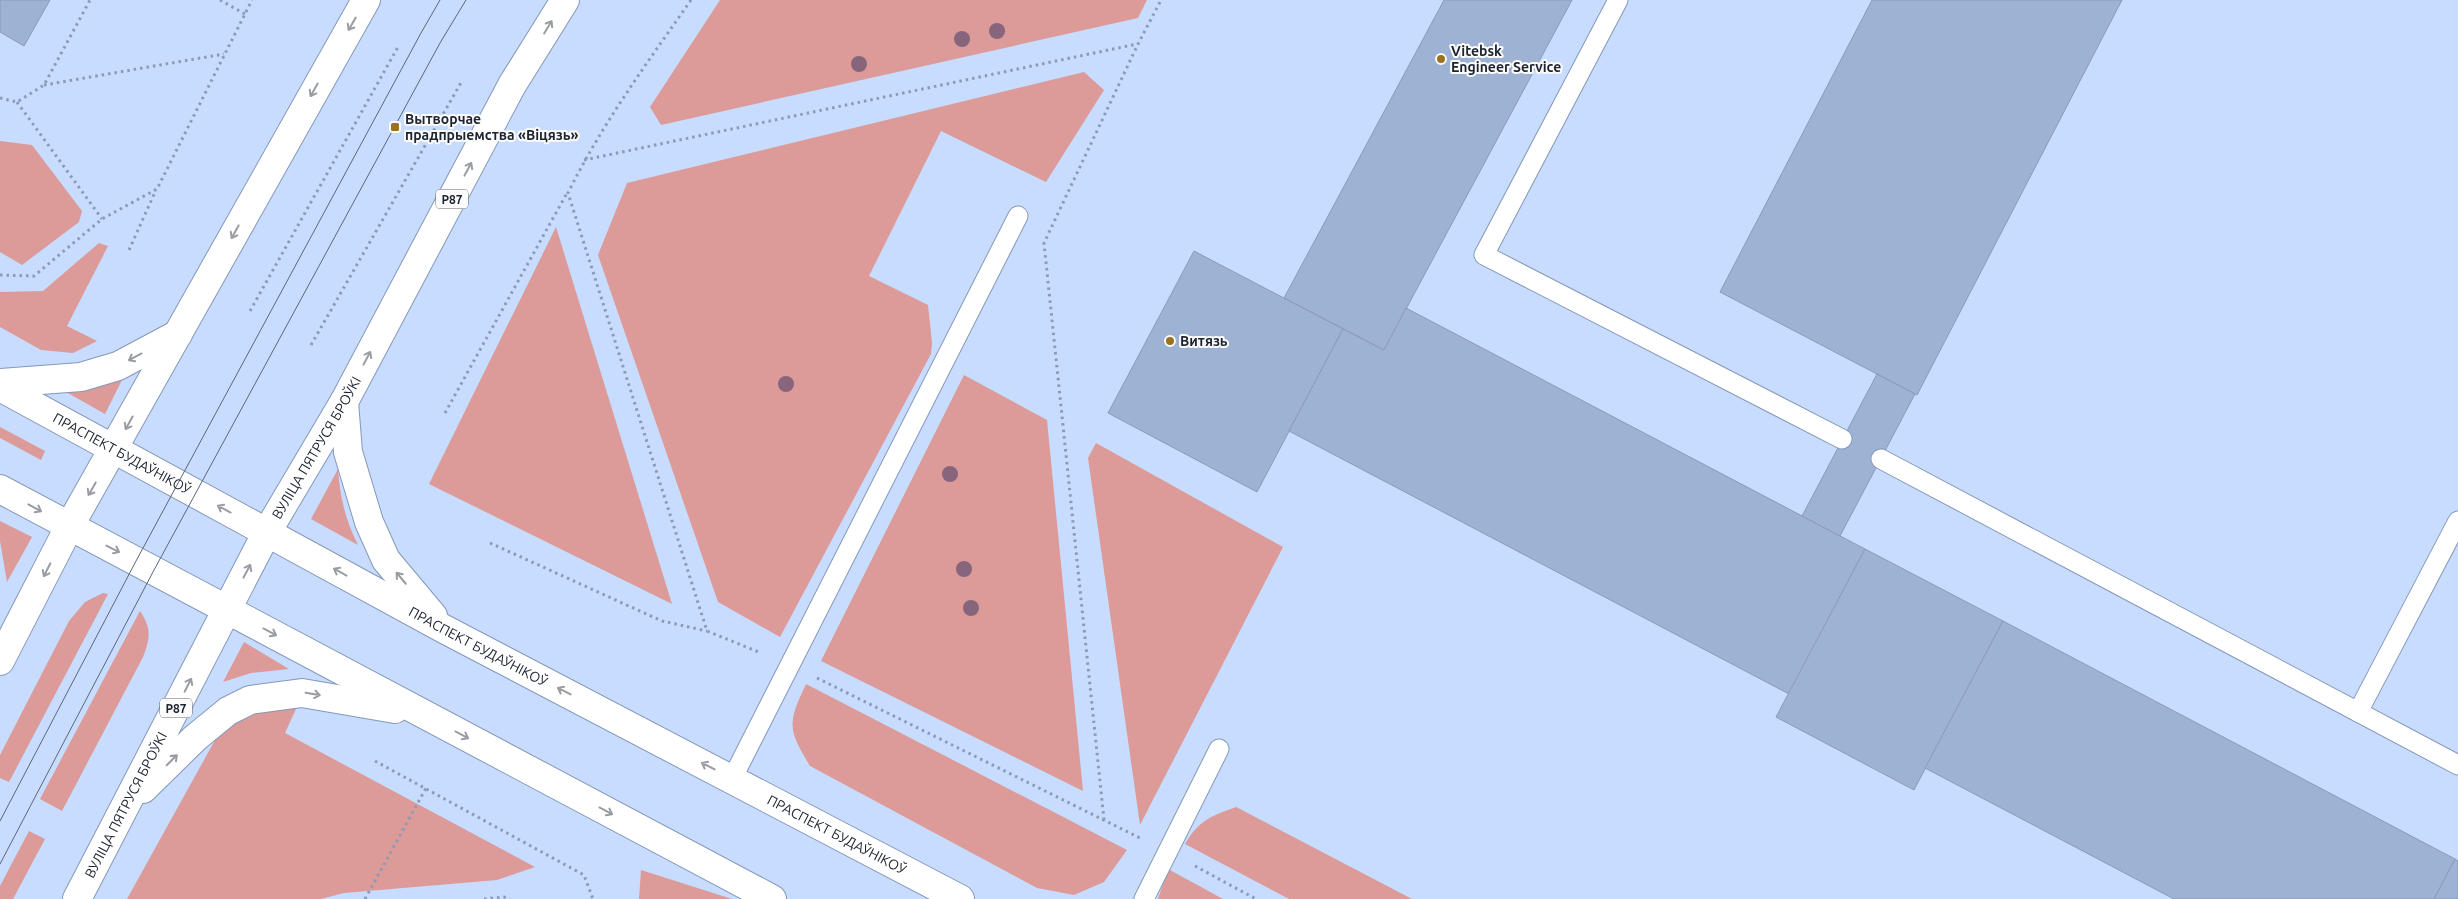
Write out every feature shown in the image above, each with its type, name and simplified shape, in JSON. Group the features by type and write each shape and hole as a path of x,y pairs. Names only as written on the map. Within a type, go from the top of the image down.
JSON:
{"main road":[{"path":"0,660 69,527 366,0"},
{"name":"ВУЛІЦА ПЯТРУСЯ БРОЎКІ","path":"77,899 267,532 344,402 512,85 565,0"},
{"path":"0,383 81,377 118,366 178,334"},
{"name":"ПРАСПЕКТ БУДАЎНІКОЎ","path":"0,387 444,629 732,778 960,899"},
{"path":"344,402 348,452 364,505 386,560 444,629"},
{"path":"0,489 772,899"},
{"path":"125,807 195,738 228,711 250,700 302,692 419,713"}],"lane":[{"path":"1618,0 1484,255 1842,440"},
{"path":"732,778 1018,216"},
{"path":"1881,459 2458,765"},
{"path":"2358,712 2458,521"},
{"path":"1144,899 1166,851 1219,749"}],"path":[{"path":"44,85 90,0"},
{"path":"220,0 245,14"},
{"path":"129,250 157,189 252,0"},
{"path":"445,413 568,193 584,160 619,103 691,0"},
{"path":"1104,820 1044,243 1138,44 1161,0"},
{"path":"584,160 1138,44"},
{"path":"250,311 398,47"},
{"path":"16,102 44,85 225,54"},
{"path":"311,345 462,81"},
{"path":"0,98 16,102 102,219"},
{"path":"0,275 34,276 102,219 157,189"},
{"path":"568,193 707,631"},
{"path":"490,543 662,621 707,631 789,664 1166,851 1256,899"},
{"path":"375,761 584,876 593,899"},
{"path":"365,899 426,788"},
{"path":"484,899 504,897 510,899"}],"shaded area":[{"path":"720,0 1147,0 1138,18 661,125 650,107"},
{"path":"1084,72 1104,90 1046,182 941,131 869,276 928,305 932,343 931,354 780,637 718,602 598,255 627,183"},
{"path":"0,141 32,145 82,211 79,222 22,265 0,252"},
{"path":"556,227 672,604 429,484"},
{"path":"99,243 108,246 67,326 97,341 73,353 41,350 0,327 0,292 43,291"},
{"path":"125,374 105,414 59,388"},
{"path":"964,375 1047,420 1083,791 821,661"},
{"path":"0,427 45,451 41,460 0,438"},
{"path":"1096,443 1283,547 1140,825 1088,458"},
{"path":"338,469 344,508 358,545 311,519"},
{"path":"0,521 32,537 7,582 0,541"},
{"path":"103,593 108,594 9,782 0,778 0,755 69,621 85,602"},
{"path":"140,611 147,623 149,634 143,657 62,811 40,799"},
{"path":"244,642 289,669 251,673 223,682"},
{"path":"806,684 1127,850 1104,882 1074,895 1037,888 810,766 797,743 793,726 796,708"},
{"path":"301,698 285,733 535,867 497,880 344,893 321,899 127,899 225,722"},
{"path":"1236,807 1412,899 1289,899 1185,844 1195,830 1206,820"},
{"path":"29,831 45,839 13,899 0,899 0,886"},
{"path":"1168,869 1223,899 1158,899"},
{"path":"641,870 732,899 639,899"}],"building":[{"path":"0,0 50,0 24,46 0,32"},
{"path":"1444,0 1572,0 1384,350 1284,298"},
{"path":"1872,0 2122,0 1917,395 1720,292"},
{"path":"1194,251 1343,329 1257,492 1108,413"},
{"path":"1406,308 1865,549 1789,694 1289,431 1343,329 1384,350"},
{"path":"1877,374 1915,394 1840,536 1802,516"},
{"path":"1865,549 2003,621 1914,790 1776,717"},
{"path":"2003,621 2455,859 2434,899 2174,899 1925,768"},
{"path":"2455,859 2458,861 2458,899 2434,899"}],"tram line":[{"path":"0,821 136,561 440,0"},
{"path":"0,864 154,570 440,43 466,0"}],"place":[{"name":"Vitebsk Engineer Service","path":"1441,59"},
{"name":"Вытворчае прадпрыемства «Віцязь»","path":"395,127"},
{"name":"Витязь","path":"1170,341"}]}
